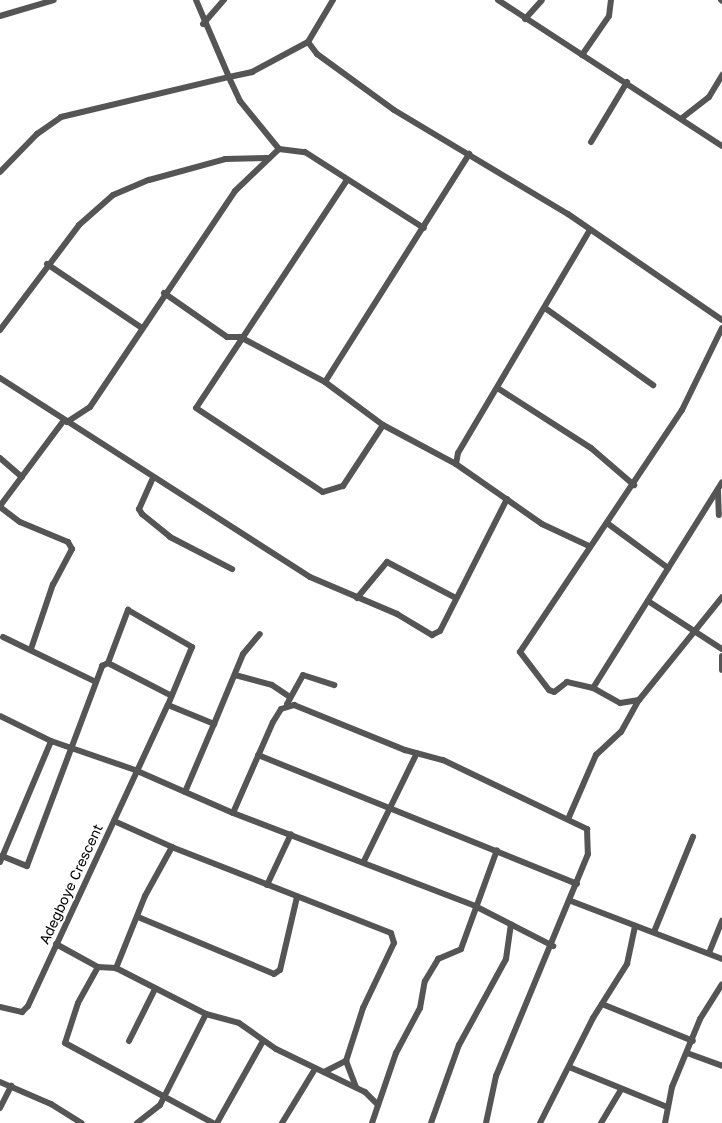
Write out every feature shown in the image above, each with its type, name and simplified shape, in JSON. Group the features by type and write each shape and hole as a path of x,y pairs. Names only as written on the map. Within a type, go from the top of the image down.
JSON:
{"street":[{"path":"0,16 54,0"},
{"path":"196,0 203,24 240,101 279,149 305,152 424,228"},
{"path":"203,24 224,0"},
{"path":"0,172 37,134 61,117 252,72 308,42 333,0"},
{"path":"498,0 627,82 722,146"},
{"path":"525,18 542,0"},
{"path":"582,55 609,16 610,0"},
{"path":"308,42 317,54 394,110 469,154 590,230 722,320"},
{"path":"682,118 709,97 722,75"},
{"path":"591,142 627,82"},
{"path":"31,649 53,584 72,549 68,542 20,522 0,507 66,421 90,407 164,294 235,191 279,149"},
{"path":"325,382 469,154"},
{"path":"0,330 47,264 79,225 113,195 149,180 225,159 269,158"},
{"path":"347,180 198,400 198,413 266,451 323,492 343,486 383,425"},
{"path":"456,464 458,453 499,389 590,230"},
{"path":"47,264 142,328"},
{"path":"164,294 227,337 240,338 325,382 383,425 456,464 550,528 588,546"},
{"path":"545,308 654,385"},
{"path":"639,700 620,703 593,688 563,682 554,692 549,690 520,658 588,546 634,485 682,410 722,328"},
{"path":"0,378 152,480 310,577 397,614 432,635 440,631 507,498"},
{"path":"499,389 591,448 634,485"},
{"path":"0,458 22,477"},
{"path":"152,480 139,509 142,514 170,537 232,569"},
{"path":"593,688 722,482"},
{"path":"702,512 721,516 718,491"},
{"path":"607,523 668,568"},
{"path":"357,598 387,562 456,598"},
{"path":"569,816 596,755 621,732 639,700 694,629 722,597"},
{"path":"648,601 694,629 722,649"},
{"name":"Adegboye Crescent","path":"0,1007 25,1010 114,821 130,792 135,770 168,705 170,695 192,647 128,610 108,663"},
{"path":"185,792 235,675 260,634"},
{"path":"3,636 96,682"},
{"path":"722,656 722,670"},
{"path":"51,741 3,846 1,859 27,866 70,747 102,666 108,663 170,695"},
{"path":"235,675 272,686 290,697"},
{"path":"232,813 258,755 303,675 334,685"},
{"path":"287,704 417,753 443,760 569,816 590,833 577,884 553,946 496,1076 486,1123"},
{"path":"168,705 214,724"},
{"path":"0,716 51,741 135,770 232,813 364,861 475,906 553,946"},
{"path":"364,861 417,753"},
{"path":"258,755 497,850 577,884"},
{"path":"114,821 296,897 375,926 395,938 384,972 363,1008 346,1061 356,1087"},
{"path":"267,885 291,834"},
{"path":"654,932 693,838"},
{"path":"116,968 172,846"},
{"path":"374,1122 396,1052 420,1008 425,981 438,958 461,949 473,924 475,906 497,850"},
{"path":"138,917 274,974 280,970 296,897"},
{"path":"570,902 722,959"},
{"path":"708,953 722,920"},
{"path":"431,1123 459,1045 506,958 511,924"},
{"path":"540,1123 602,1004 627,964 635,926"},
{"path":"56,944 98,967 116,968 206,1014 239,1023 263,1041 315,1069 356,1087 378,1105"},
{"path":"98,967 78,1003 66,1044 163,1098 213,1123"},
{"path":"665,1123 666,1107 687,1053 722,984"},
{"path":"129,1041 155,989"},
{"path":"602,1004 692,1041"},
{"path":"138,1123 163,1098 206,1014"},
{"path":"217,1123 263,1041"},
{"path":"687,1053 722,1066"},
{"path":"324,1072 346,1061"},
{"path":"570,1067 620,1091 666,1107"},
{"path":"282,1123 315,1069"},
{"path":"0,1082 81,1123"},
{"path":"0,1108 11,1086"},
{"path":"601,1123 620,1091"}]}
